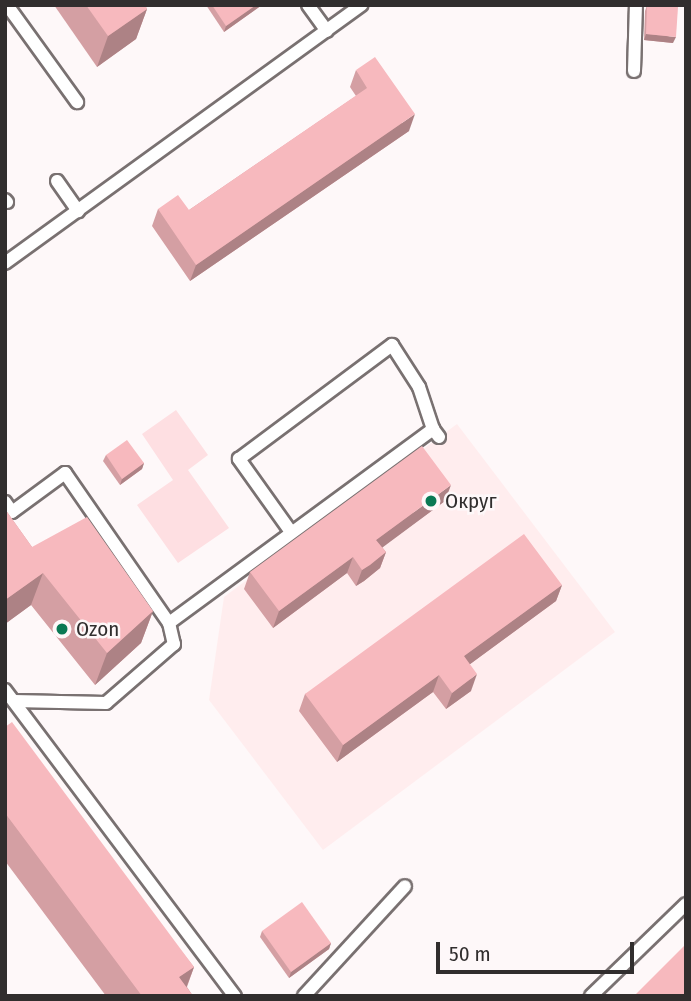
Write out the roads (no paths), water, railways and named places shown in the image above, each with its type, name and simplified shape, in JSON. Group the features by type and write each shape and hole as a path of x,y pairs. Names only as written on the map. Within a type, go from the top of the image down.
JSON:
{"lane":[{"path":"7,5 77,102"},
{"path":"308,5 327,31"},
{"path":"5,263 362,5"},
{"path":"634,71 636,5"},
{"path":"57,181 78,211"},
{"path":"169,623 291,532 436,433 418,387 392,345 239,459 291,532"},
{"path":"5,502 12,512 65,473 169,623 174,644 162,660 106,703 14,701"},
{"path":"5,690 235,996"},
{"path":"304,996 405,886"},
{"path":"591,996 686,904"}],"place":[{"name":"Округ","path":"431,501"},
{"name":"Ozon","path":"62,629"}]}
